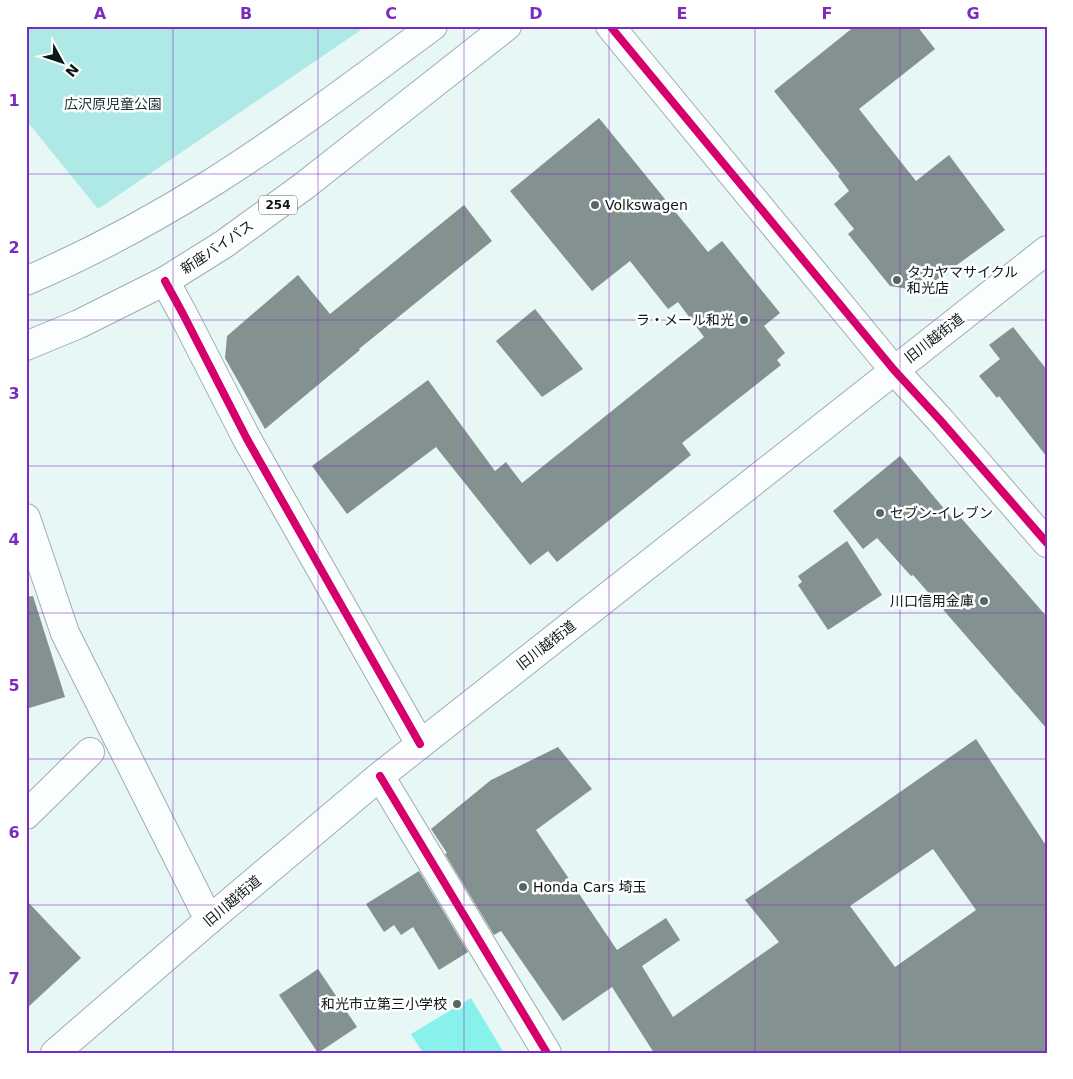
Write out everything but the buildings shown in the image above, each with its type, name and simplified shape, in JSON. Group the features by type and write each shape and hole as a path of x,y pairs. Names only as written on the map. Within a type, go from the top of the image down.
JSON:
{"main road":[{"path":"26,281 66,263 125,232 213,182 291,130 433,26"},
{"name":"新座バイパス","path":"26,346 79,324 164,281 224,244 296,192 508,26"},
{"path":"610,26 894,370 1047,543"},
{"name":"旧川越街道","path":"55,1053 380,776 1047,250"},
{"path":"164,281 247,439 420,744"},
{"path":"26,518 65,633 210,920"},
{"path":"26,815 90,752"},
{"path":"380,776 547,1053"}],"green space":[{"name":"広沢原児童公園","path":"26,26 358,26 361,30 98,209 26,120"}],"shaded area":[{"path":"471,998 504,1053 423,1053 411,1034"}],"cycle path":[{"path":"610,26 894,370 1047,543"},
{"path":"165,281 247,439 420,744"},
{"path":"380,776 547,1053"}],"place":[{"name":"Volkswagen","path":"595,205"},
{"name":"タカヤマサイクル 和光店","path":"897,280"},
{"name":"ラ・メール和光","path":"744,320"},
{"name":"セブン-イレブン","path":"880,513"},
{"name":"川口信用金庫","path":"984,601"},
{"name":"Honda Cars 埼玉","path":"523,887"},
{"name":"和光市立第三小学校","path":"457,1004"}]}
